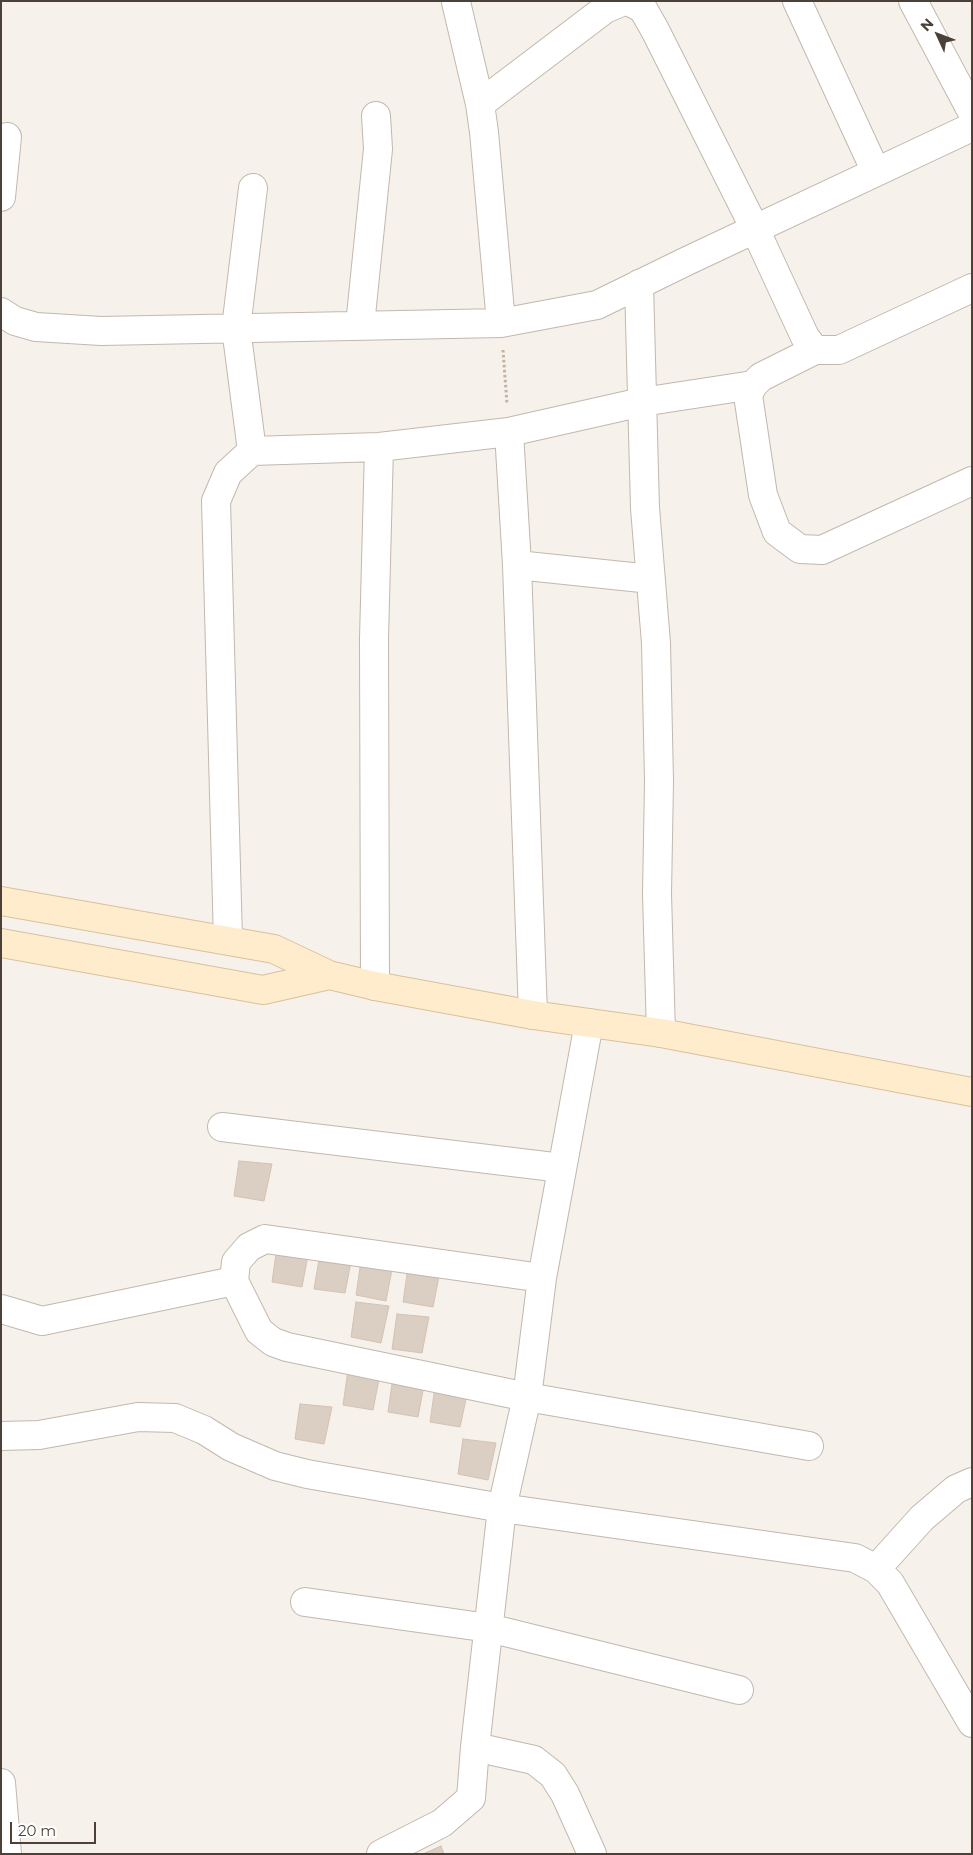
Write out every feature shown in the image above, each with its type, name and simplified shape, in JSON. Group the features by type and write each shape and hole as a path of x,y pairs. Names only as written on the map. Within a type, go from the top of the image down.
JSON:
{"main road":[{"path":"1,901 274,949 330,975 375,986 533,1015 662,1033 972,1092"},
{"path":"1,944 263,990 330,975"}],"street":[{"path":"480,104 606,9 624,1"},
{"path":"628,1 643,9 655,30 755,229 805,337 814,350"},
{"path":"797,1 876,172"},
{"path":"913,1 972,112"},
{"path":"456,2 480,104 501,322"},
{"path":"360,326 378,148 376,116"},
{"path":"1,312 15,321 36,327 101,331 501,322 597,305 972,127"},
{"path":"1,197 7,137"},
{"path":"252,451 236,328 253,188"},
{"path":"640,284 645,508 656,644 657,894 662,1033"},
{"path":"972,288 839,350 814,350 761,377 753,385 748,395 763,495 777,532 800,549 822,550 972,481"},
{"path":"228,940 216,501 228,473 252,451 379,447 509,432 642,402 753,385"},
{"path":"509,432 517,566 533,1015"},
{"path":"375,986 374,639 379,447"},
{"path":"517,566 651,579"},
{"path":"382,1854 442,1823 471,1798 502,1508 527,1397 542,1278 589,1023"},
{"path":"222,1127 562,1168"},
{"path":"542,1278 265,1239 249,1247 236,1262 234,1281 259,1331 273,1342 287,1347 527,1397 809,1446"},
{"path":"1,1309 42,1321 234,1281"},
{"path":"1,1436 39,1435 138,1417 175,1418 204,1430 231,1447 275,1466 502,1508 855,1558 876,1570 890,1584 972,1723"},
{"path":"876,1570 922,1518 956,1489 972,1482"},
{"path":"306,1602 489,1628 738,1690"},
{"path":"476,1747 534,1760 553,1775 565,1794 592,1854"},
{"path":"1,1783 7,1854"}],"path":[{"path":"501,322 509,432"}],"building":[{"path":"239,1161 272,1164 264,1201 234,1196"},
{"path":"277,1247 309,1250 302,1287 272,1282"},
{"path":"320,1254 352,1257 345,1293 314,1289"},
{"path":"361,1261 393,1264 386,1301 356,1295"},
{"path":"408,1267 440,1271 433,1307 403,1302"},
{"path":"356,1302 389,1306 381,1343 351,1337"},
{"path":"397,1314 429,1317 422,1353 392,1349"},
{"path":"348,1370 380,1374 373,1410 343,1405"},
{"path":"393,1377 425,1380 418,1417 388,1412"},
{"path":"435,1387 468,1390 460,1427 430,1422"},
{"path":"300,1404 332,1407 324,1444 295,1439"},
{"path":"463,1439 496,1443 488,1480 458,1474"},
{"path":"441,1846 444,1854 423,1854"}]}
